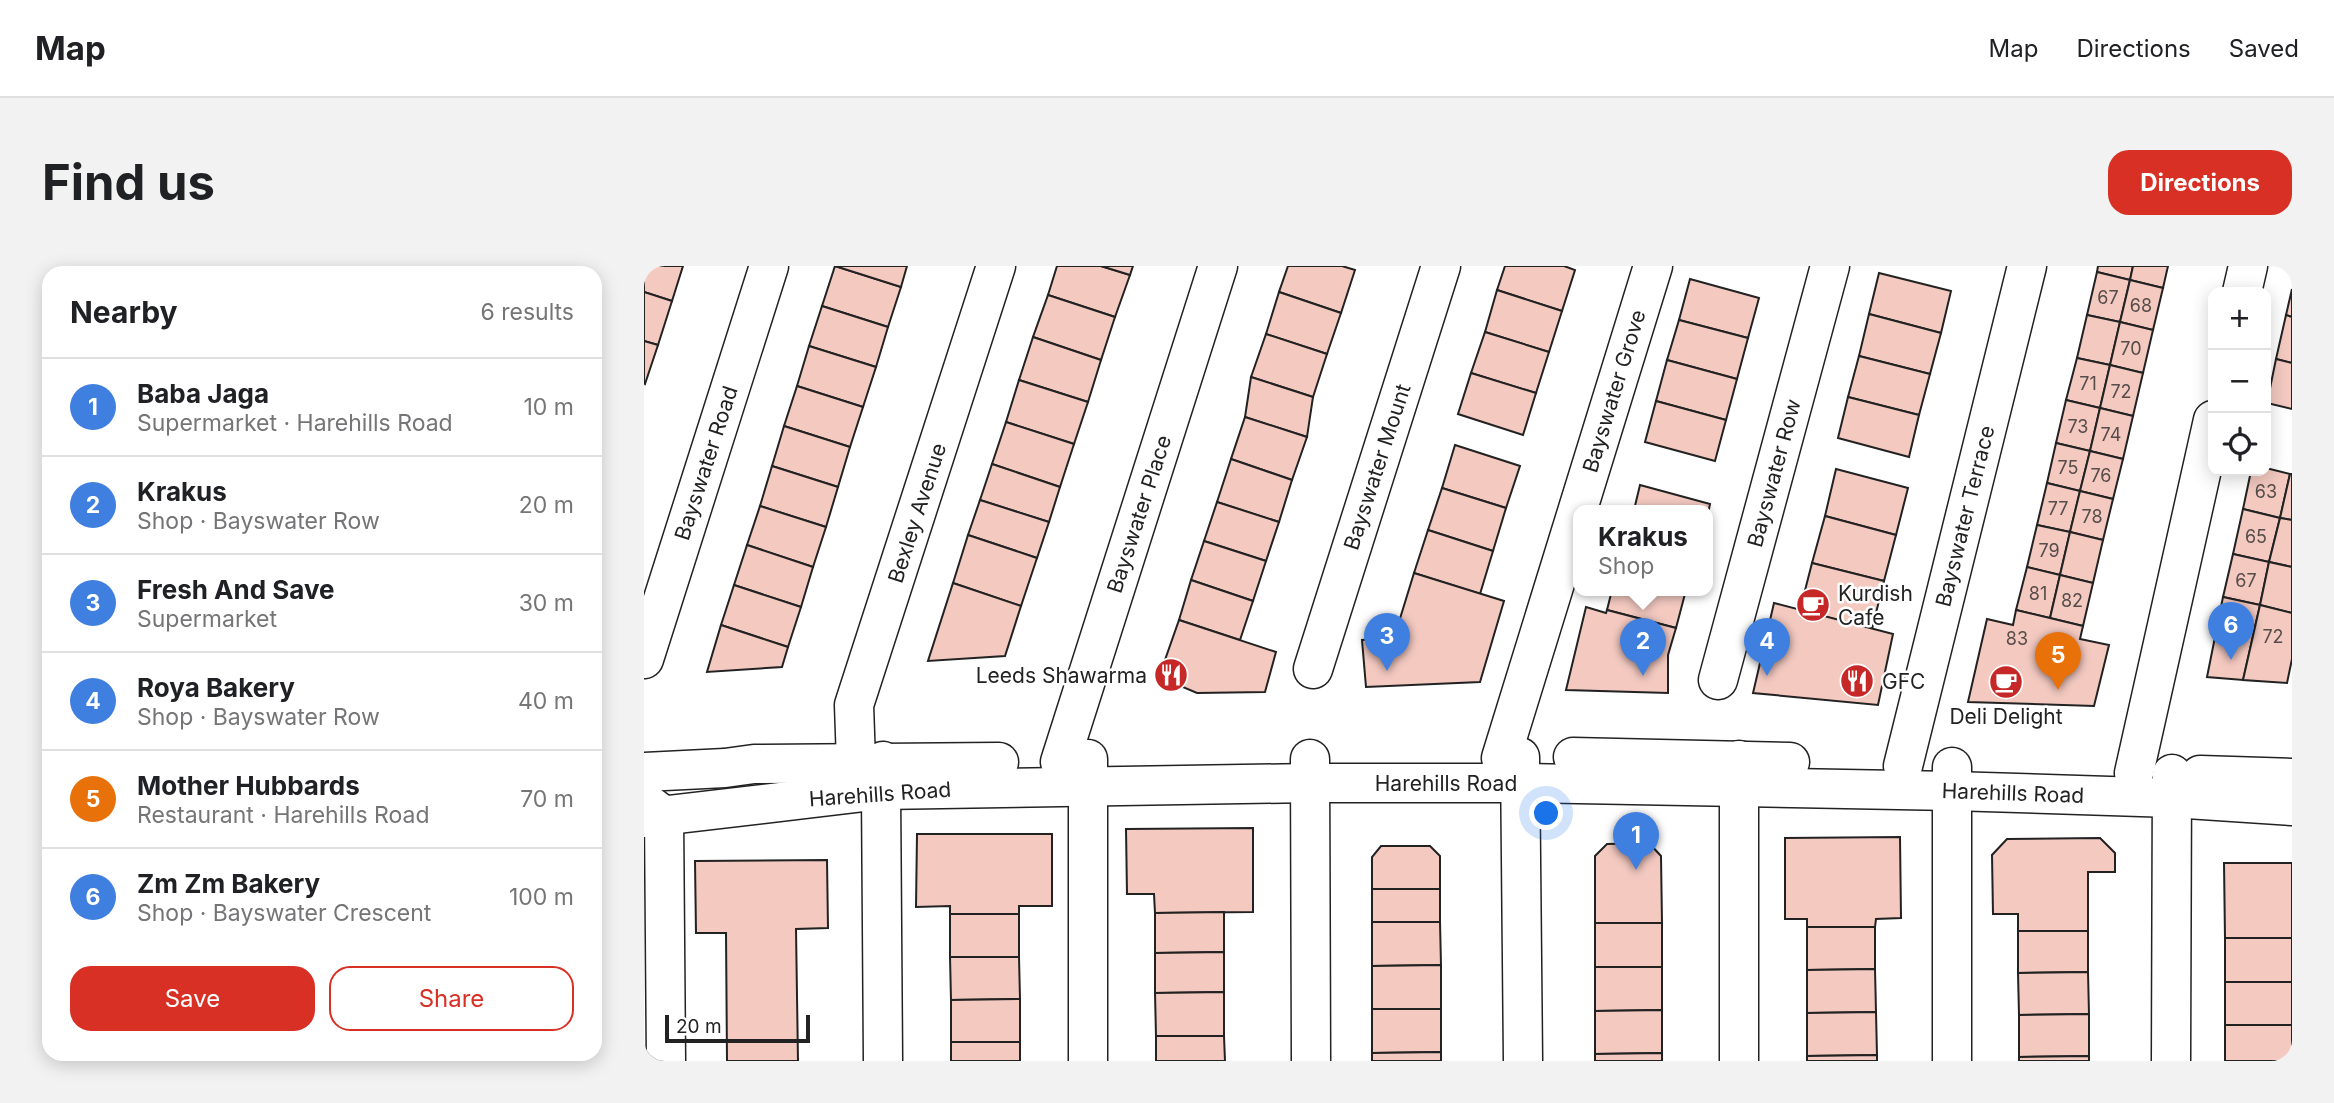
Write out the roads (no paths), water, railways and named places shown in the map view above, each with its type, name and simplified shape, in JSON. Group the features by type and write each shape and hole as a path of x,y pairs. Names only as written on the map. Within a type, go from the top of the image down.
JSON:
{"street":[{"name":"Bayswater Road","path":"644,659 769,266"},
{"name":"Bexley Avenue","path":"883,1061 881,883 874,771 854,705 996,266"},
{"name":"Bayswater Place","path":"1088,1061 1079,769 1218,266"},
{"name":"Bayswater Mount","path":"1314,669 1441,266"},
{"name":"Bayswater Grove","path":"1587,505 1653,266"},
{"name":"Bayswater Row","path":"1718,680 1830,266"},
{"name":"Bayswater Terrace","path":"1903,766 2027,266"},
{"path":"2243,287 2248,266"},
{"path":"2134,773 2208,441"},
{"name":"Bayswater Grove","path":"1523,1061 1521,850 1514,766 1573,554"},
{"name":"Harehills Road","path":"644,772 754,764 874,771 1079,769 1286,757 1310,771 1514,766 2172,786 2292,778"},
{"name":"Harehills Road","path":"1739,774 1903,766 1952,779 2134,773 2172,786 2292,806"},
{"name":"Harehills Road","path":"651,812 874,771"},
{"path":"1310,771 1311,1061"},
{"path":"1739,774 1739,1061"},
{"path":"1952,779 1952,1061"},
{"path":"2171,1061 2172,786"},
{"path":"651,812 665,899 666,1061"}],"place":[{"name":"Kurdish Cafe","path":"1813,605"},
{"name":"Zm Zm Bakery","path":"2231,660"},
{"name":"Fresh And Save","path":"1387,671"},
{"name":"Leeds Shawarma","path":"1171,675"},
{"name":"Krakus","path":"1643,676"},
{"name":"Roya Bakery","path":"1767,676"},
{"name":"GFC","path":"1857,681"},
{"name":"Deli Delight","path":"2006,682"},
{"name":"Mother Hubbards","path":"2058,690"},
{"name":"Baba Jaga","path":"1636,870"}]}
